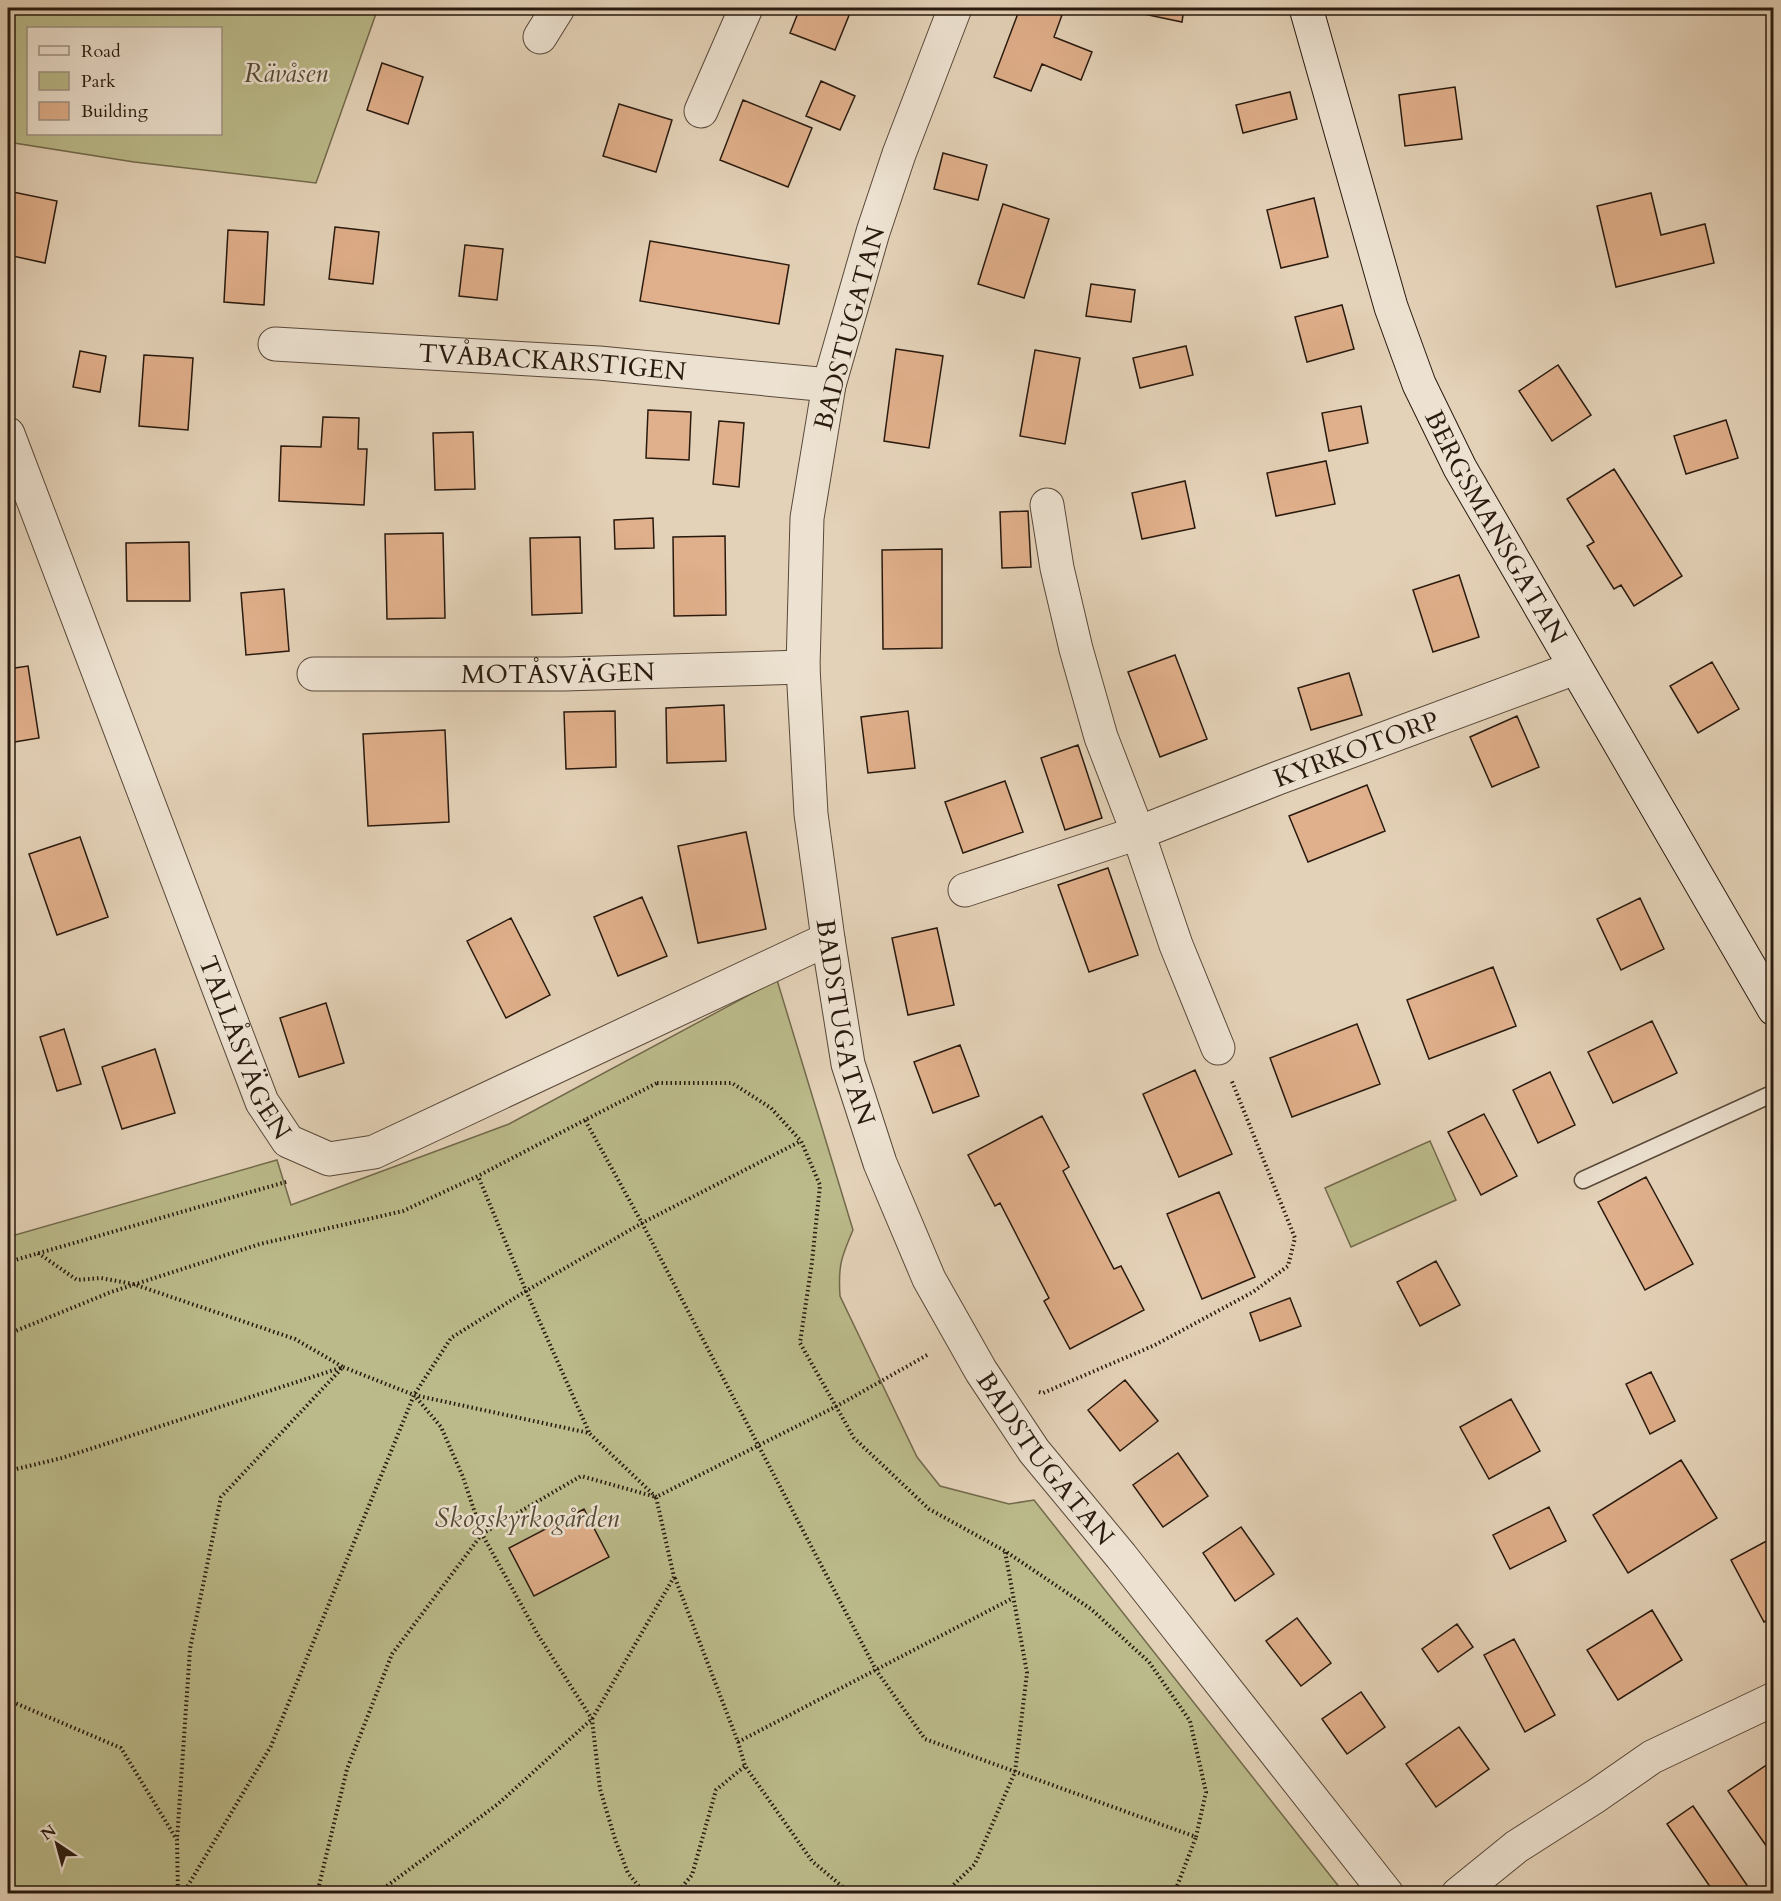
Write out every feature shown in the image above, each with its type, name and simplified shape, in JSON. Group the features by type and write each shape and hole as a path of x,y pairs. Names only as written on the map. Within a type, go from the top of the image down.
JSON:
{"street":[{"path":"540,37 558,8"},
{"path":"701,111 746,8"},
{"name":"BADSTUGATAN","path":"955,8 929,71 873,231 829,385 807,518 803,667 811,814 848,1064 880,1163 929,1279 981,1371 1034,1451 1121,1556 1387,1893"},
{"name":"BERGSMANSGATAN","path":"1306,8 1391,307 1419,384 1460,468 1773,1009"},
{"name":"TVÅBACKARSTIGEN","path":"275,344 599,363 829,385"},
{"name":"TALLÅSVÄGEN","path":"8,434 262,1102 288,1141 329,1159 374,1152 828,939"},
{"path":"1047,505 1057,568 1076,650 1101,737 1138,833 1176,945 1218,1048"},
{"name":"MOTÅSVÄGEN","path":"314,674 564,674 803,667"},
{"name":"KYRKOTORP","path":"965,890 1138,833 1278,778 1575,668"},
{"path":"1458,1893 1516,1847 1652,1757 1773,1699"}],"lane":[{"path":"1583,1180 1773,1093"}],"path":[{"path":"997,1395 1018,1382 1043,1393 1155,1345 1253,1292 1288,1266 1295,1238 1218,1048"},
{"path":"8,1334 134,1284 260,1244 403,1211 478,1176 657,1083 732,1083 771,1108 801,1141 820,1185 800,1343 854,1438 929,1509 1005,1551 1091,1609 1149,1662 1190,1721 1206,1792 1196,1837 1174,1893"},
{"path":"585,1120 642,1222 876,1670 925,1738 1196,1837"},
{"path":"183,1893 271,1746 414,1395 451,1338 642,1222 801,1141"},
{"path":"8,1262 297,1179 312,1151"},
{"path":"478,1176 589,1433 656,1497 674,1577 738,1742 745,1766 812,1861 851,1893"},
{"path":"38,1253 77,1280 101,1278 134,1284 295,1339 343,1367 414,1395 589,1433"},
{"path":"317,1893 347,1769 392,1654 482,1534 581,1476 656,1497 837,1406 936,1351"},
{"path":"8,1471 62,1458 343,1367"},
{"path":"178,1893 177,1840 190,1649 221,1497 343,1367"},
{"path":"414,1395 441,1426 463,1477 482,1534 538,1635 592,1719 600,1789 628,1873 645,1893"},
{"path":"944,1893 975,1864 1015,1772 1027,1673 1005,1551"},
{"path":"376,1893 498,1804 592,1719 674,1577"},
{"path":"738,1742 1013,1598"},
{"path":"8,1700 121,1748 177,1840"},
{"path":"676,1893 692,1875 716,1790 745,1766"}],"green space":[{"name":"Rävåsen","path":"8,8 378,8 316,183 134,162 8,142"},
{"name":"Skogskyrkogården","path":"777,980 853,1230 841,1262 840,1296 917,1457 940,1486 1009,1504 1034,1500 1344,1893 8,1894 8,1237 277,1160 291,1205 509,1124"},
{"path":"1430,1141 1456,1200 1351,1247 1325,1188"}],"building":[{"path":"800,8 852,8 835,50 790,33"},
{"path":"1020,8 1043,8 1062,15 1054,37 1092,52 1081,80 1042,64 1031,91 994,77"},
{"path":"1135,8 1184,8 1182,22 1134,12"},
{"path":"382,63 423,77 408,124 367,110"},
{"path":"821,81 855,96 840,130 806,116"},
{"path":"1455,87 1462,139 1405,146 1399,95"},
{"path":"1290,92 1297,119 1243,133 1236,105"},
{"path":"743,100 812,128 788,187 720,160"},
{"path":"619,104 672,120 656,172 603,156"},
{"path":"943,153 987,165 978,200 934,189"},
{"path":"8,191 57,201 45,263 8,255"},
{"path":"1651,193 1661,235 1705,224 1714,263 1616,287 1597,206"},
{"path":"1314,198 1328,257 1281,268 1267,210"},
{"path":"1003,204 1049,219 1024,298 978,284"},
{"path":"335,227 379,232 373,284 329,279"},
{"path":"228,230 268,232 264,305 224,302"},
{"path":"650,241 789,265 779,324 640,301"},
{"path":"465,245 503,249 497,300 459,296"},
{"path":"1091,284 1135,290 1131,322 1086,316"},
{"path":"1342,305 1354,349 1307,362 1295,317"},
{"path":"1186,346 1193,375 1140,388 1133,358"},
{"path":"896,349 943,356 929,448 884,441"},
{"path":"1035,350 1080,358 1065,444 1020,436"},
{"path":"80,351 106,356 100,392 73,387"},
{"path":"144,355 193,358 188,430 139,426"},
{"path":"1558,365 1591,415 1552,441 1519,391"},
{"path":"1361,406 1368,443 1329,451 1322,413"},
{"path":"648,410 691,412 689,460 646,458"},
{"path":"323,417 359,418 358,449 367,449 364,505 279,501 281,446 321,447"},
{"path":"1726,420 1738,458 1686,474 1674,436"},
{"path":"719,421 744,423 739,487 713,484"},
{"path":"473,432 475,489 435,490 433,433"},
{"path":"1326,461 1335,504 1276,516 1267,473"},
{"path":"1614,469 1682,576 1634,606 1621,585 1614,589 1587,546 1594,542 1567,499"},
{"path":"1185,481 1195,528 1142,539 1132,493"},
{"path":"1028,511 1031,567 1002,568 1000,512"},
{"path":"653,518 654,548 615,549 614,520"},
{"path":"443,533 445,618 387,619 385,534"},
{"path":"725,536 726,615 674,616 673,537"},
{"path":"580,537 582,613 532,615 530,538"},
{"path":"189,542 190,601 127,601 126,543"},
{"path":"942,549 942,648 883,649 882,550"},
{"path":"1459,575 1479,637 1433,652 1413,590"},
{"path":"284,589 289,651 246,655 241,593"},
{"path":"1175,655 1207,739 1160,757 1128,672"},
{"path":"1712,662 1739,709 1698,733 1670,686"},
{"path":"28,666 39,738 8,743 8,669"},
{"path":"1349,673 1362,715 1311,730 1298,688"},
{"path":"724,705 726,761 667,763 666,708"},
{"path":"615,711 616,767 566,769 564,712"},
{"path":"908,711 915,768 868,773 861,717"},
{"path":"1517,716 1539,767 1492,787 1470,737"},
{"path":"445,730 449,822 368,826 363,734"},
{"path":"1078,745 1102,818 1065,830 1041,758"},
{"path":"1005,781 1023,832 963,853 945,802"},
{"path":"1367,785 1385,831 1308,862 1289,816"},
{"path":"746,832 766,929 698,943 678,846"},
{"path":"80,837 108,917 57,935 29,854"},
{"path":"1108,868 1138,955 1089,972 1058,885"},
{"path":"642,897 667,956 618,976 594,917"},
{"path":"1640,898 1664,949 1621,970 1597,919"},
{"path":"511,918 550,995 506,1018 467,941"},
{"path":"937,928 954,1005 908,1015 892,938"},
{"path":"1493,967 1516,1026 1429,1059 1407,1000"},
{"path":"326,1003 344,1063 299,1077 280,1018"},
{"path":"1652,1021 1677,1073 1613,1103 1588,1052"},
{"path":"1357,1024 1380,1084 1292,1117 1270,1058"},
{"path":"64,1029 81,1084 57,1091 40,1037"},
{"path":"960,1045 979,1096 933,1113 914,1062"},
{"path":"155,1049 175,1113 122,1129 102,1067"},
{"path":"1195,1070 1232,1154 1179,1177 1143,1094"},
{"path":"1550,1072 1575,1125 1538,1143 1513,1090"},
{"path":"1484,1114 1517,1176 1481,1195 1448,1132"},
{"path":"1042,1116 1069,1167 1063,1171 1114,1269 1121,1266 1144,1310 1070,1349 1044,1301 1049,1298 1000,1203 995,1206 968,1155"},
{"path":"1646,1177 1693,1264 1645,1290 1598,1202"},
{"path":"1219,1192 1255,1277 1202,1299 1167,1214"},
{"path":"1436,1261 1460,1305 1420,1326 1397,1282"},
{"path":"1290,1298 1301,1326 1260,1341 1250,1313"},
{"path":"1651,1372 1675,1421 1650,1434 1626,1384"},
{"path":"1125,1380 1158,1421 1120,1451 1088,1410"},
{"path":"1511,1399 1540,1451 1489,1479 1460,1427"},
{"path":"1178,1453 1208,1496 1163,1527 1133,1485"},
{"path":"1681,1460 1717,1518 1628,1573 1593,1515"},
{"path":"1549,1507 1566,1541 1510,1569 1493,1535"},
{"path":"584,1509 609,1557 534,1596 509,1548"},
{"path":"1241,1527 1274,1574 1235,1601 1203,1553"},
{"path":"1774,1537 1774,1617 1764,1622 1731,1560"},
{"path":"1652,1610 1682,1660 1618,1700 1587,1650"},
{"path":"1297,1618 1331,1663 1301,1686 1266,1641"},
{"path":"1457,1624 1473,1647 1438,1672 1422,1649"},
{"path":"1514,1639 1555,1715 1525,1732 1484,1655"},
{"path":"1361,1692 1385,1727 1347,1754 1322,1719"},
{"path":"1459,1727 1489,1769 1436,1807 1406,1764"},
{"path":"1774,1760 1774,1857 1728,1791"},
{"path":"1693,1806 1753,1894 1715,1894 1667,1824"}]}
